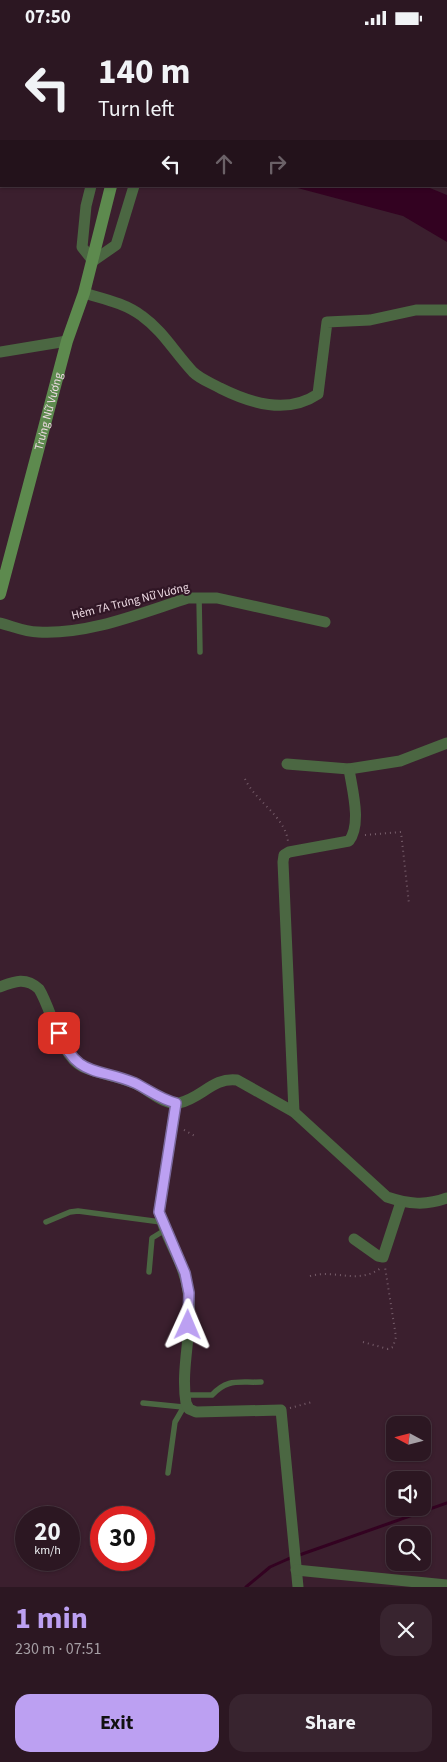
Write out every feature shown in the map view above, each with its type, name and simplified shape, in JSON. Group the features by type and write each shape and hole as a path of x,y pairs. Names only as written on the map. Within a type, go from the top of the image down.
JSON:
{"main road":[{"name":"Trưng Nữ Vương","path":"0,594 67,341 93,261 111,187"}],"street":[{"path":"91,187 86,206 82,247 93,261 116,245 134,187"},
{"path":"84,293 117,303 140,314 159,329 194,373 227,391 261,404 289,404 308,400 318,394 327,322 370,319 416,310 447,310"},
{"path":"0,352 67,341"},
{"name":"Hẻm 7A Trưng Nữ Vương","path":"0,623 35,632 59,633 108,623 188,598 199,597 325,621"},
{"path":"287,764 349,769 400,761 447,743"},
{"path":"294,1112 290,988 282,880 284,855 288,852 349,841 352,836 354,816 349,769"},
{"path":"0,987 21,980 32,982 39,989 66,1050 82,1066 121,1078 163,1100 176,1103 188,1100 216,1082 227,1079 238,1080 294,1112 387,1197 420,1204 447,1198"},
{"path":"176,1103 159,1200 163,1226 179,1259 189,1293 184,1401 189,1409 196,1412 281,1411 298,1587"},
{"path":"354,1239 378,1256 383,1257 401,1201"},
{"path":"296,1566 444,1586"}],"lane":[{"path":"199,597 200,652"},
{"path":"46,1222 70,1212 78,1211 163,1226"},
{"path":"149,1272 152,1238 163,1226"},
{"path":"144,1403 184,1401 212,1395 220,1386 228,1383 260,1381"},
{"path":"168,1473 175,1422 184,1401"}],"path":[{"path":"245,779 249,787 287,834 288,852"},
{"path":"352,836 401,832 409,904"},
{"path":"310,1276 319,1273 370,1276 385,1265 396,1337 393,1347 388,1349 363,1342"},
{"path":"281,1411 312,1402"}],"shaded area":[{"path":"294,187 427,187 447,195 447,242 403,216"}],"waterway":[{"path":"246,1587 270,1567 288,1559 447,1503"}],"route":[{"path":"59,1033 72,1059 82,1066 99,1073 121,1078 136,1084 163,1100 176,1103 159,1200 159,1212 161,1222 185,1273 189,1293 188,1325"}]}
